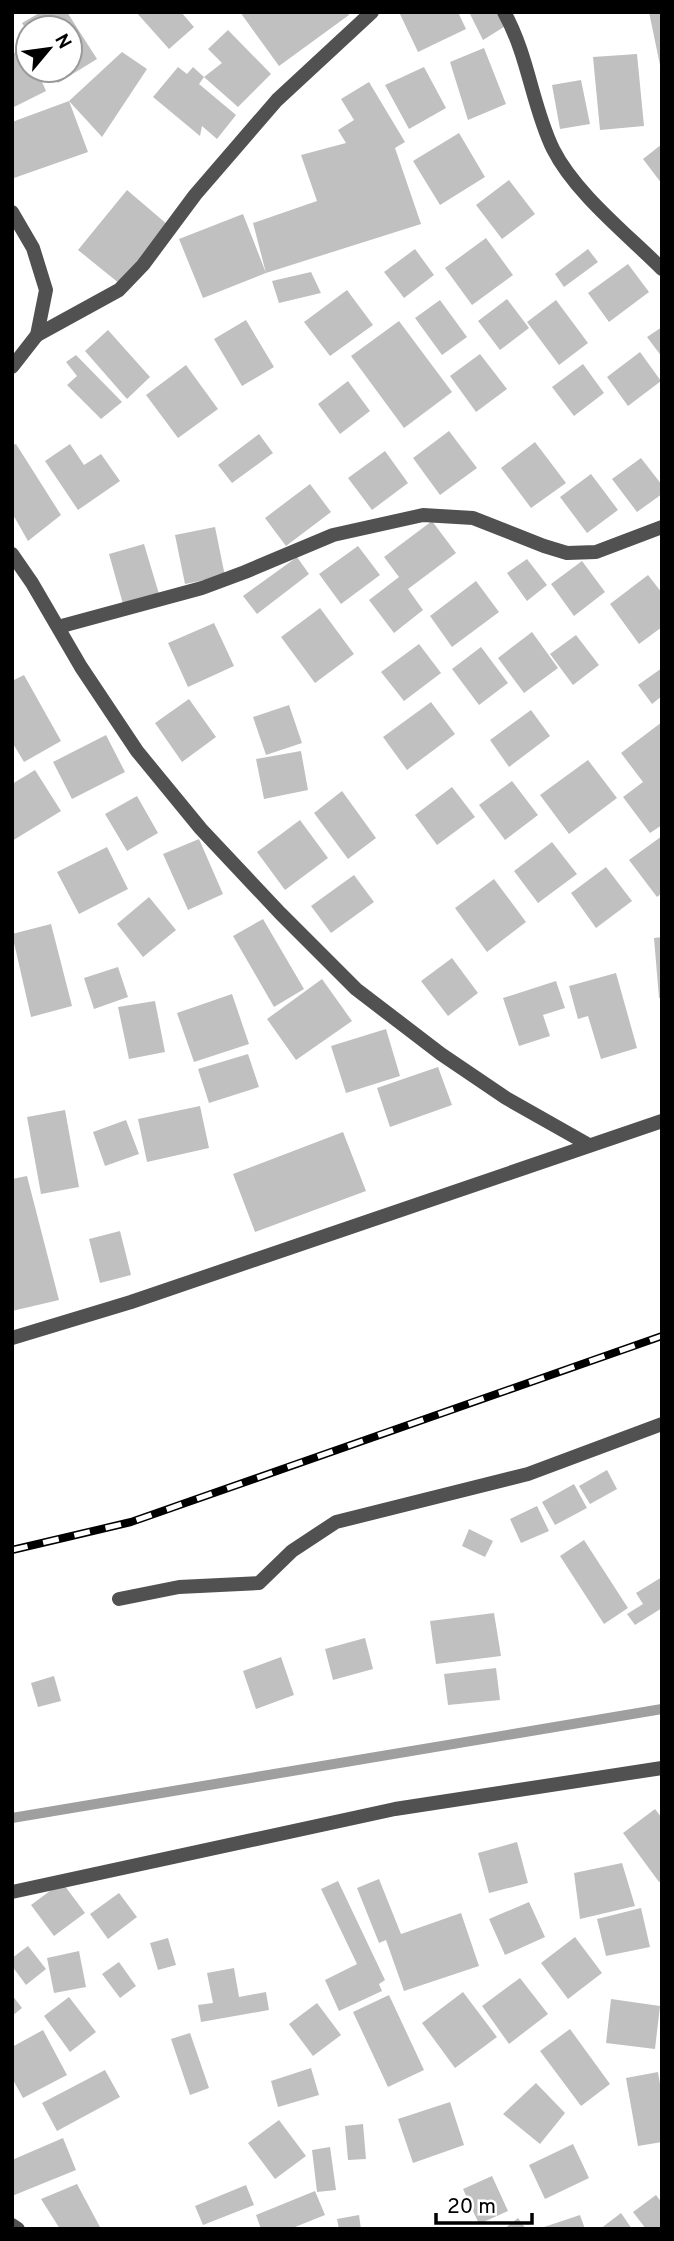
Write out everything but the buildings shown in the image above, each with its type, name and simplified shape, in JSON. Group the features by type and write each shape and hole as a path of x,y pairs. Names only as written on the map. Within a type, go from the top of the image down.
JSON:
{"street":[{"path":"12,367 37,335 120,290 143,265 195,195 277,100 372,12"},
{"path":"504,12 526,62 554,150 584,193 662,269"},
{"path":"12,212 33,248 46,290 37,335"},
{"path":"58,627 202,588 332,535 423,514 473,517 544,547 567,553 596,552 662,527"},
{"path":"12,554 81,667 137,751 210,838 280,913 356,989 441,1054 484,1083 589,1145"},
{"path":"12,1338 144,1298 662,1121"},
{"path":"119,1599 179,1587 260,1583 292,1551 336,1522 528,1474 662,1424"},
{"path":"12,1892 383,1811 662,1769"},
{"path":"12,2225 18,2229"}],"waterway":[{"path":"12,1818 662,1709"}],"railway":[{"path":"12,1550 131,1522 662,1336"}]}
